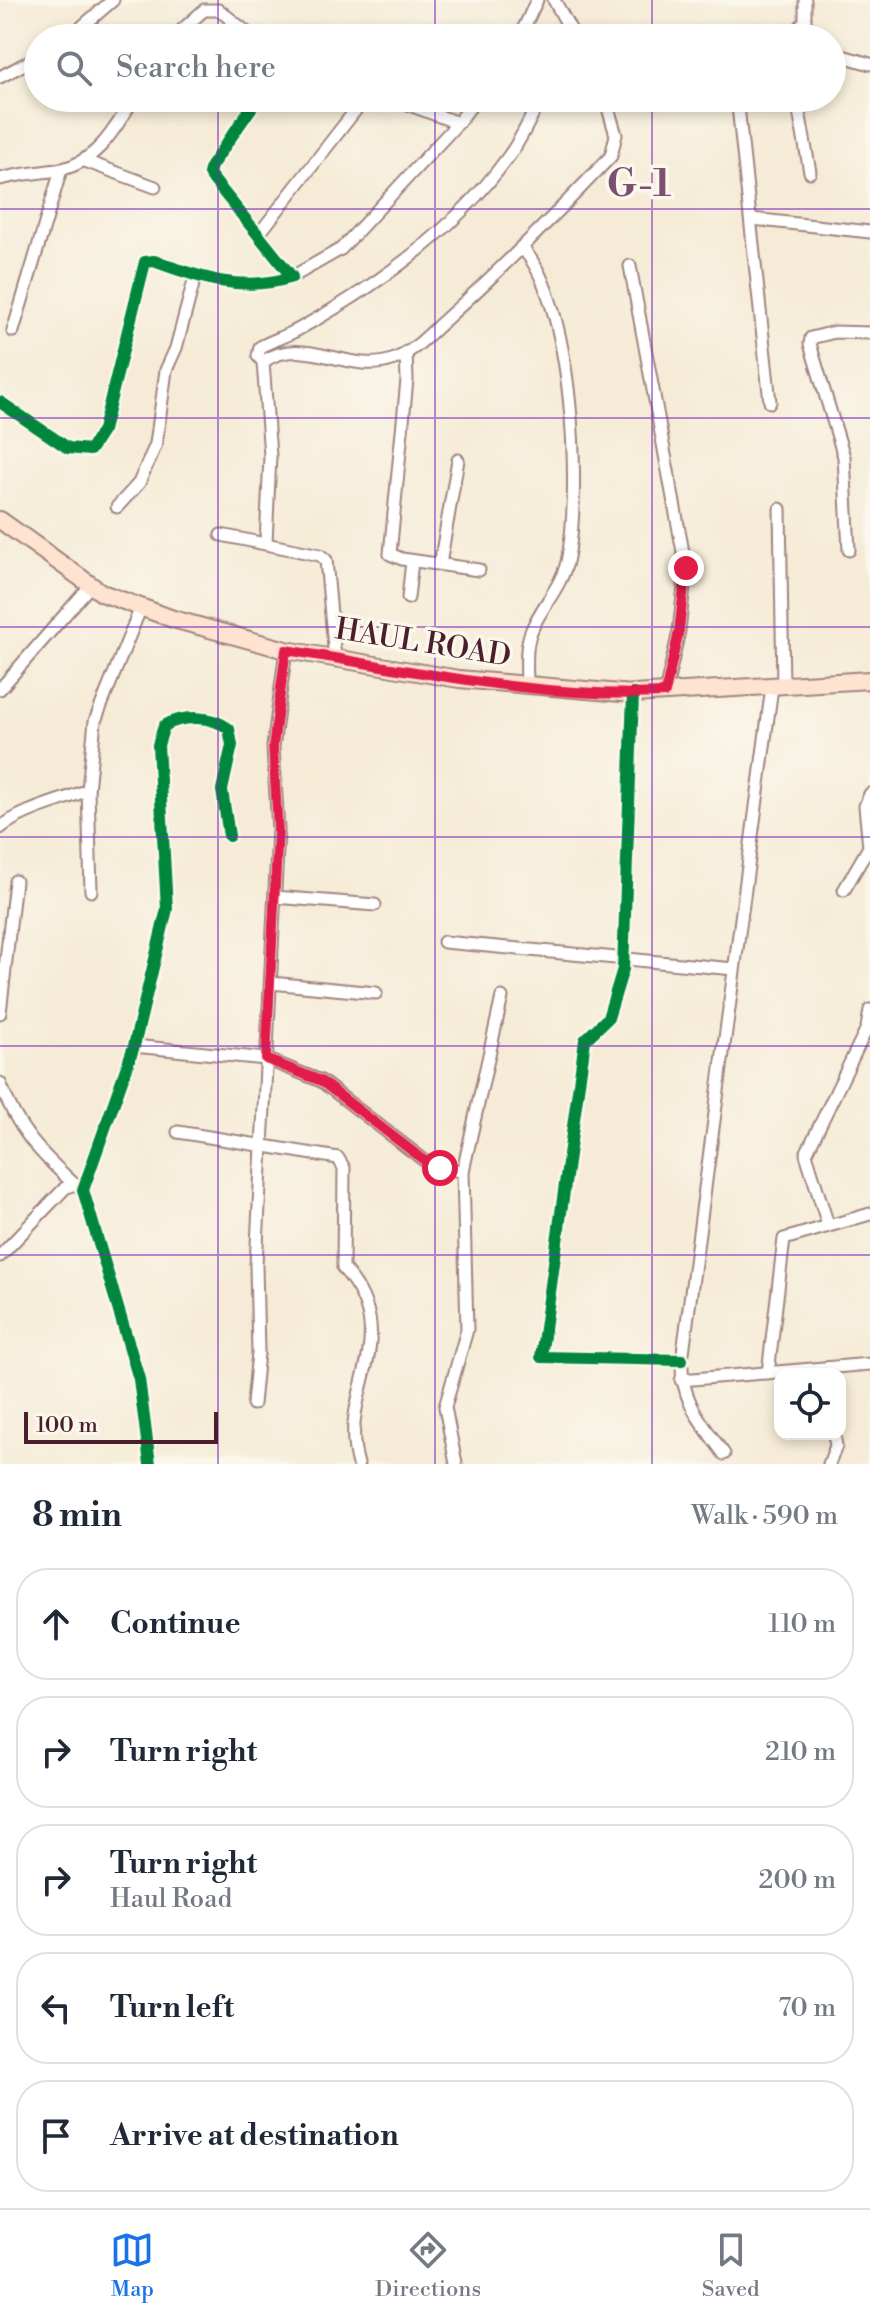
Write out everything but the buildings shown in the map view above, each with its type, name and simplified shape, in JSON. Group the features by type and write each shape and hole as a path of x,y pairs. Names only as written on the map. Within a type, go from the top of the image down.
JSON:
{"main road":[{"name":"HAUL ROAD","path":"0,520 102,593 286,650 527,687 633,694 870,680"}],"street":[{"path":"85,24 113,0"},
{"path":"526,24 537,0"},
{"path":"554,0 567,24"},
{"path":"803,24 805,0"},
{"path":"186,24 204,10 219,10 236,24"},
{"path":"846,59 870,64"},
{"path":"0,77 24,64"},
{"path":"0,179 61,170 85,161 125,112"},
{"path":"249,112 209,174 292,277"},
{"path":"259,234 354,112"},
{"path":"429,112 458,123"},
{"path":"0,402 68,448 90,450 103,430 145,262 154,261 195,277 265,286 292,277 341,249 466,112"},
{"path":"263,362 257,351 260,347 296,331 336,307 436,237 481,193 510,156 534,112"},
{"path":"266,543 270,456 260,369 263,362 288,350 362,363 395,359 406,352 521,247 611,156 616,135 609,112"},
{"path":"739,112 770,402"},
{"path":"799,112 810,172"},
{"path":"85,161 155,187"},
{"path":"13,331 61,170"},
{"path":"752,219 870,232"},
{"path":"521,247 532,258 550,293 571,397 566,563 549,602 532,628 526,656 527,687"},
{"path":"630,266 686,568 679,631 665,693"},
{"path":"117,507 139,483 156,444 166,370 176,348 195,277"},
{"path":"849,550 844,457 810,344 811,338 820,333 870,333"},
{"path":"406,352 407,380 390,554 412,561 479,570"},
{"path":"440,564 458,460"},
{"path":"724,1454 689,1406 681,1380 682,1360 734,969 778,687 780,509"},
{"path":"221,535 320,555 326,560 335,658"},
{"path":"408,598 412,561"},
{"path":"0,689 91,585"},
{"path":"91,891 88,790 95,721 141,607"},
{"path":"253,1404 258,1353 256,1265 278,830 273,747 286,650"},
{"path":"633,694 624,959 608,1018 585,1040 541,1357 682,1360"},
{"path":"79,1187 134,1046 167,909 158,745 164,726 179,717 220,722 229,729 232,745 222,790 229,836"},
{"path":"0,828 15,816 48,807 88,790"},
{"path":"844,890 869,847 865,806 870,794"},
{"path":"0,1013 15,881"},
{"path":"275,897 375,905"},
{"path":"444,942 734,969"},
{"path":"271,983 376,993"},
{"path":"456,1464 445,1407 467,1330 463,1171 502,997"},
{"path":"828,1225 806,1154 867,1028 870,1010"},
{"path":"134,1046 266,1059 321,1081 425,1161 440,1168 463,1171"},
{"path":"0,1083 15,1121 36,1149 79,1187 139,1379 150,1464"},
{"path":"178,1132 338,1158 344,1168 343,1268 358,1285 368,1307 372,1338 355,1421 358,1464"},
{"path":"0,1256 65,1188 79,1187"},
{"path":"768,1373 784,1239 870,1214"},
{"path":"681,1380 870,1364"},
{"path":"829,1464 836,1446 835,1440"}],"cycle path":[{"path":"0,402 68,448 90,450 103,430 145,262 154,261 205,278 239,283 274,282 292,277 209,174 211,166 248,112"},
{"path":"633,694 623,969 608,1018 585,1040 541,1357 682,1360"},
{"path":"150,1464 139,1379 83,1190 134,1046 167,909 158,745 164,726 197,718 214,721 229,729 232,745 222,790 229,836"}],"district":[{"name":"G-1","path":"639,184"}],"route":[{"path":"440,1168 425,1161 321,1081 266,1059 278,830 273,747 277,696 286,650 459,679 527,687 665,693 679,631 686,568"}]}
